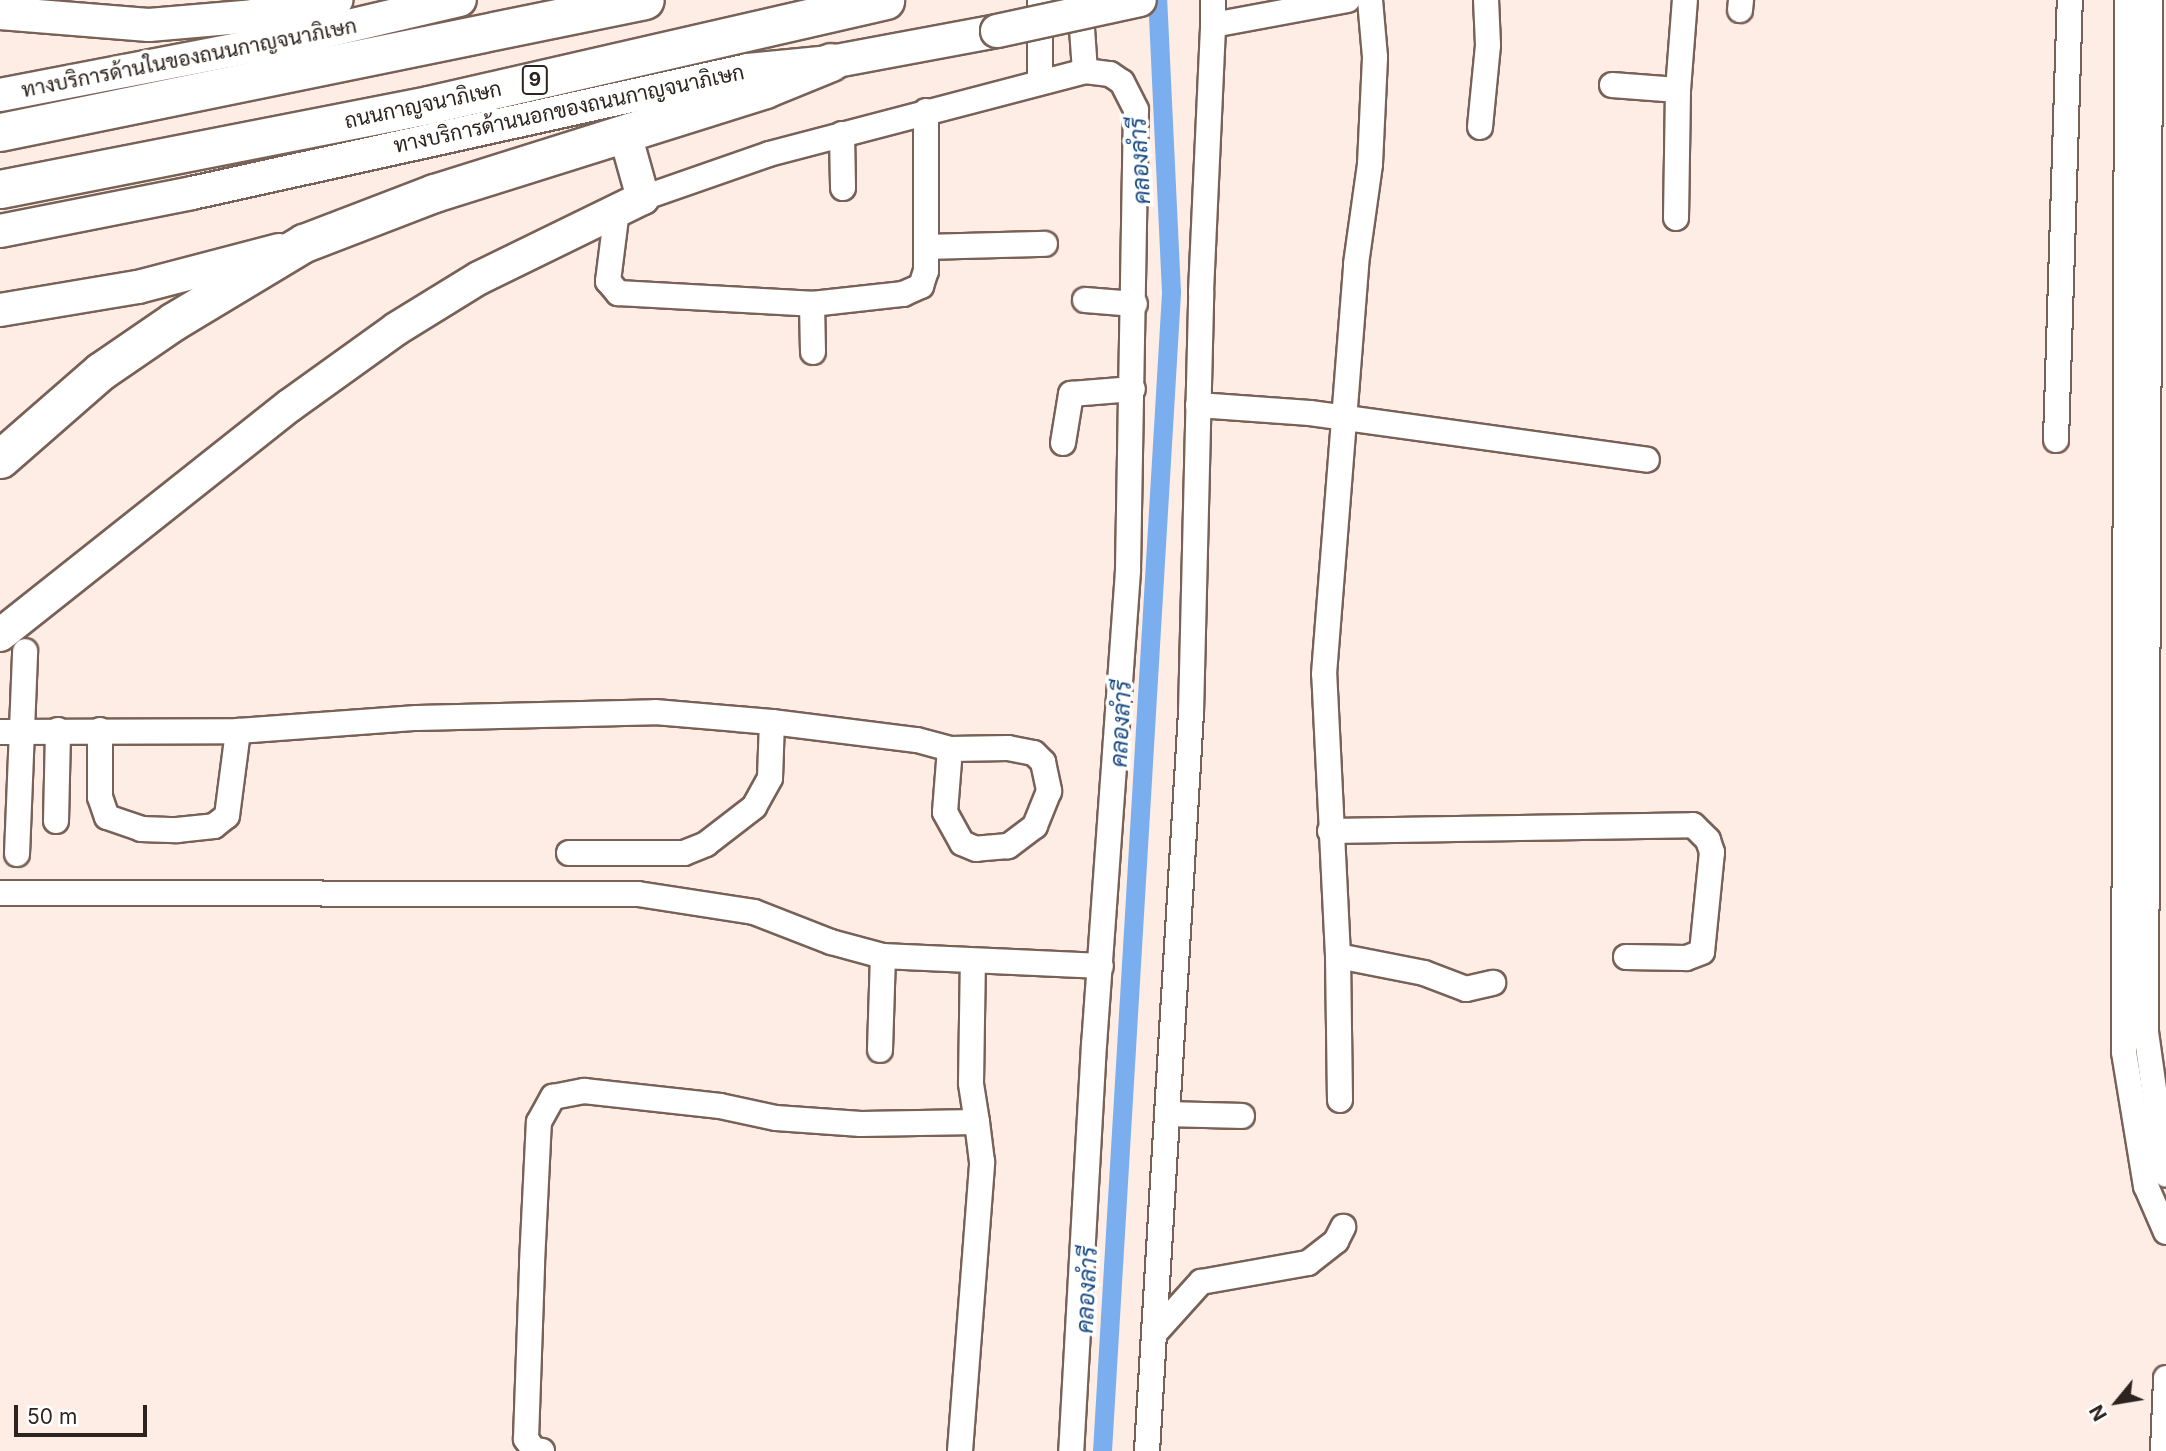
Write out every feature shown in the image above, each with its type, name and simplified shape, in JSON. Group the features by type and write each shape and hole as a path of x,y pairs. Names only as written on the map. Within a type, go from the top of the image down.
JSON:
{"highway":[{"path":"0,132 645,0"},
{"name":"ถนนกาญจนาภิเษก","path":"0,189 183,156 885,0"},
{"path":"0,459 101,372 174,321 304,243 434,193 625,134 831,62"}],"main road":[{"path":"0,13 149,25 253,16 336,0"},
{"name":"ทางบริการด้านในของถนนกาญจนาภิเษก","path":"0,95 460,0"},
{"name":"ทางบริการด้านนอกของถนนกาญจนาภิเษก","path":"0,230 192,193 748,70 831,62 997,31 1140,0"},
{"path":"13,643 268,422 396,329 479,278 630,204 625,134"},
{"path":"0,310 138,287 304,243"}],"street":[{"path":"1040,0 1040,82"},
{"path":"1080,0 1085,71"},
{"path":"1147,1451 1191,713 1198,405 1213,0"},
{"path":"1212,42 1348,0"},
{"path":"1340,1100 1338,956 1324,674 1356,264 1370,164 1376,57 1370,0"},
{"path":"1480,127 1488,45 1486,0"},
{"path":"1676,218 1678,90 1685,0"},
{"path":"2056,440 2070,0"},
{"path":"2127,0 2124,1052 2146,1186 2164,1223"},
{"path":"2151,0 2146,1032 2166,1175"},
{"path":"926,111 925,279 915,290 873,300 812,304 618,293 608,281 630,204 769,154 926,111 1085,71 1110,74 1122,82 1136,110 1135,304 1128,572 1071,1451"},
{"path":"1612,85 1678,90"},
{"path":"842,134 843,188"},
{"path":"926,247 1045,244"},
{"path":"1085,300 1135,304"},
{"path":"812,304 813,352"},
{"path":"1063,443 1071,394 1133,388"},
{"path":"1198,405 1343,419 1647,460"},
{"path":"13,643 11,732 17,854"},
{"path":"11,732 238,731 417,718 655,712 772,722 917,740 950,749 1008,748 1034,753 1043,762 1049,791 1035,826 1008,846 976,849 962,842 945,812 950,749"},
{"path":"569,853 684,853 706,844 754,807 770,778 772,722"},
{"path":"56,821 58,730"},
{"path":"100,730 100,797 107,817 141,829 177,830 214,826 228,816 238,731"},
{"path":"1330,831 1693,825 1709,840 1712,852 1702,952 1686,958 1626,957"},
{"path":"0,893 638,894 754,912 831,942 883,956 1101,966"},
{"path":"880,1050 883,956"},
{"path":"1338,956 1424,973 1466,989 1493,983"},
{"path":"960,1451 982,1163 971,1083 973,962"},
{"path":"542,1451 534,1450 526,1439 539,1122 553,1097 584,1091 720,1106 776,1118 861,1124 977,1122"},
{"path":"1167,1114 1242,1116"},
{"path":"2164,1223 2166,1190"},
{"path":"1154,1333 1201,1282 1308,1263 1336,1241 1343,1227"},
{"path":"2163,1451 2166,1378"}],"waterway":[{"name":"คลองลำรี","path":"1102,1451 1171,292 1157,0"}]}
